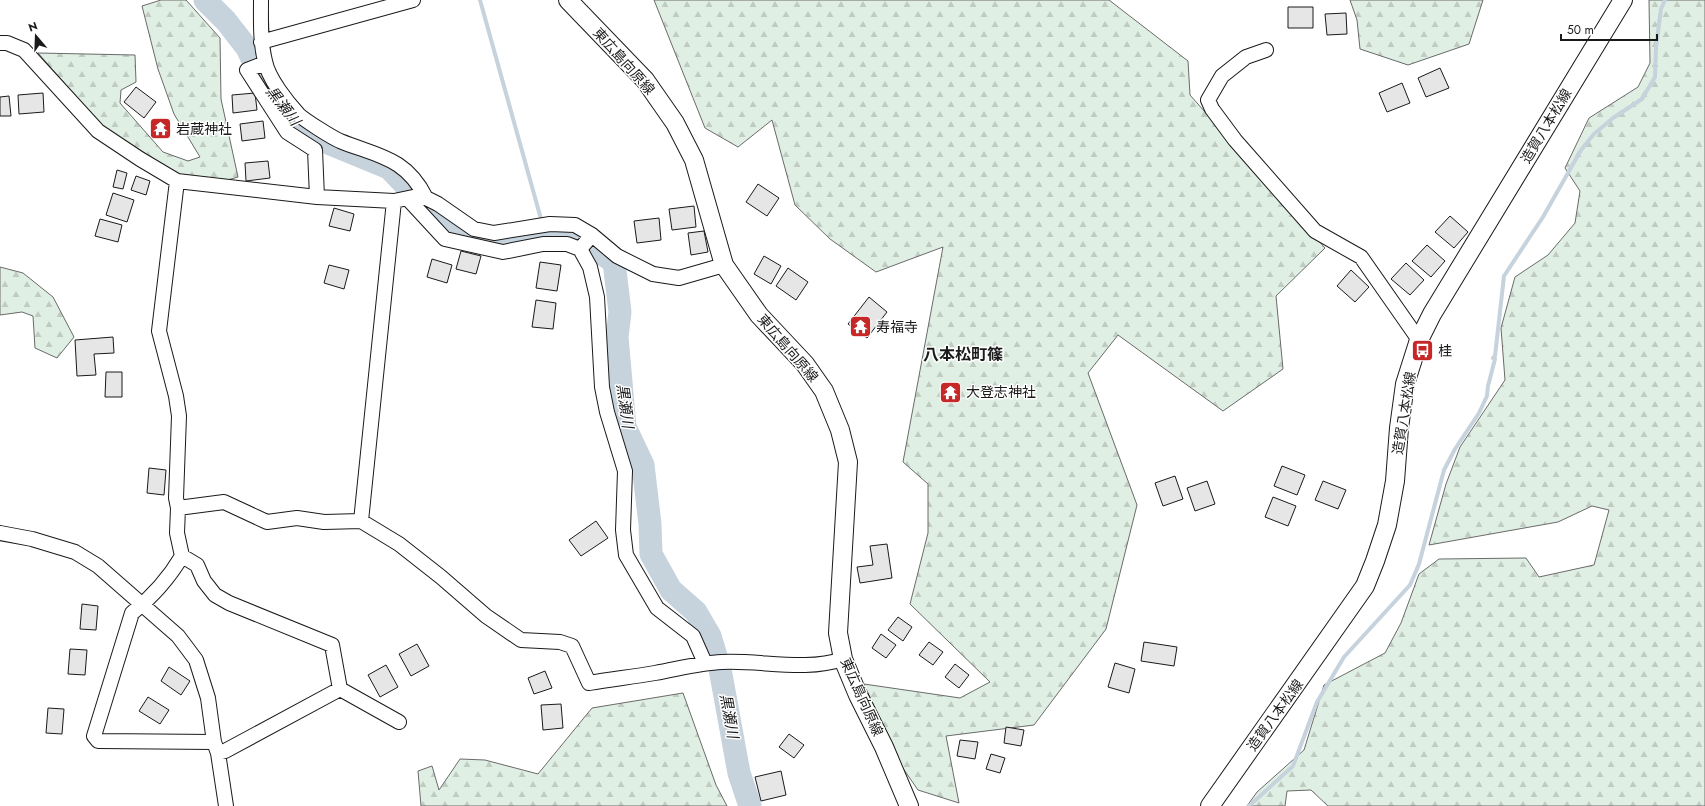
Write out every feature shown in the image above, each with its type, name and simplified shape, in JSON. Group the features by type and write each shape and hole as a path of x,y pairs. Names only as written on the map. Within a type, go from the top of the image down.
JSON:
{"main road":[{"name":"東広島向原線","path":"568,0 645,80 675,123 694,160 724,265 759,315 805,364 824,391 840,430 848,462 838,634 843,659 858,695 884,747 909,806"},
{"name":"造賀八本松線","path":"1210,806 1365,586 1387,525 1395,481 1399,428 1405,384 1419,340 1432,314 1623,0"}],"street":[{"path":"261,0 261,42 265,63 274,82 300,115 314,137 317,197"},
{"path":"261,42 413,0"},
{"path":"0,43 8,43 24,50 98,131 177,181 317,197 394,201 414,197 426,198 438,204 474,229 494,233 550,224 575,225 586,242 597,297 602,387 607,412 625,471 624,530 626,555 657,608 693,636 714,663"},
{"path":"1266,50 1246,57 1222,76 1208,100 1212,108 1235,140 1314,231 1361,258 1419,340"},
{"path":"265,63 247,70 287,132 339,141 374,152 400,165 421,186 426,198"},
{"path":"177,181 159,330 176,396 179,416 176,498 178,508 177,533 182,556 198,565 204,581 215,595 229,603 332,645 340,689"},
{"path":"408,199 445,239 503,252 543,244 586,242 653,274 679,278 724,265"},
{"path":"361,521 394,201"},
{"path":"178,508 224,502 267,522 297,518 324,522 361,521 399,544 441,577 486,616 521,640 560,642 572,646 589,683 714,663 815,664 830,663 843,659"},
{"path":"0,533 32,539 75,552 98,566 178,636 196,660 208,698 226,806"},
{"path":"182,556 143,605 132,613 94,736 98,741 216,747 225,751 340,689"},
{"path":"340,689 399,722"}],"green space":[{"path":"161,0 186,0 220,38 221,99 238,177 224,181 179,175 101,125 38,53 135,55 136,82 121,90 120,103 163,152 188,161 200,157 174,114 158,69 142,6"},
{"path":"654,0 1109,0 1188,61 1190,95 1325,248 1276,296 1283,369 1223,411 1118,335 1088,373 1137,505 1106,629 1034,725 946,736 959,803 918,790 900,764 864,684 960,698 990,682 910,604 928,533 928,484 903,462 943,247 876,272 830,239 795,205 772,120 738,147 705,128"},
{"path":"1350,0 1483,0 1469,44 1408,65 1360,49 1357,20"},
{"path":"1649,0 1705,0 1705,806 1328,806 1311,790 1287,791 1285,806 1247,806 1257,792 1304,750 1324,685 1385,653 1401,623 1419,574 1439,559 1526,558 1539,577 1594,565 1609,510 1592,506 1558,522 1429,545 1446,484 1460,447 1505,380 1501,328 1515,277 1548,255 1575,223 1580,191 1565,168 1589,118 1638,87 1650,63"},
{"path":"0,267 23,273 53,297 74,337 57,358 35,348 33,316 22,312 0,315"},
{"path":"683,693 716,785 727,806 421,806 418,771 432,766 439,790 460,759 485,760 538,774 592,708"}],"building":[{"path":"1288,7 1313,7 1313,28 1288,28"},
{"path":"1346,13 1347,34 1327,35 1325,14"},
{"path":"1440,68 1449,88 1426,97 1418,78"},
{"path":"1402,83 1410,103 1387,112 1379,93"},
{"path":"136,87 156,102 144,118 124,102"},
{"path":"43,93 44,112 19,114 18,95"},
{"path":"255,93 257,110 233,113 232,95"},
{"path":"9,96 11,116 0,116 0,97"},
{"path":"263,121 265,138 242,141 240,124"},
{"path":"268,161 270,178 246,181 245,163"},
{"path":"117,170 127,173 123,189 113,187"},
{"path":"136,176 150,181 146,195 131,190"},
{"path":"758,184 779,198 767,216 746,202"},
{"path":"113,193 134,200 127,222 106,215"},
{"path":"694,206 696,227 672,230 669,209"},
{"path":"334,208 354,214 350,231 329,226"},
{"path":"1450,216 1468,232 1454,248 1435,232"},
{"path":"659,218 661,240 637,243 634,221"},
{"path":"100,219 122,225 118,242 95,236"},
{"path":"704,231 708,252 691,255 688,233"},
{"path":"1427,245 1445,261 1431,277 1412,261"},
{"path":"461,251 481,256 476,274 456,269"},
{"path":"764,256 781,266 771,284 754,274"},
{"path":"432,259 452,265 447,283 427,277"},
{"path":"540,262 561,265 557,291 536,288"},
{"path":"1406,263 1424,280 1410,295 1391,279"},
{"path":"329,265 349,270 344,289 324,283"},
{"path":"788,268 808,282 796,300 776,286"},
{"path":"1351,270 1369,287 1355,302 1337,286"},
{"path":"869,297 887,312 867,338 848,324"},
{"path":"536,300 556,303 553,329 532,327"},
{"path":"113,337 114,353 94,354 96,375 77,376 75,340"},
{"path":"106,372 122,372 122,397 105,397"},
{"path":"1282,466 1305,475 1297,495 1274,486"},
{"path":"149,468 166,470 164,495 147,493"},
{"path":"1175,476 1183,499 1163,506 1155,483"},
{"path":"1207,481 1215,504 1195,511 1187,488"},
{"path":"1323,481 1346,490 1338,509 1315,500"},
{"path":"1273,497 1296,506 1288,526 1265,517"},
{"path":"596,521 608,538 581,556 569,540"},
{"path":"887,544 892,578 860,583 857,567 873,565 870,546"},
{"path":"82,604 98,606 96,630 80,629"},
{"path":"898,617 912,627 903,641 888,630"},
{"path":"881,634 896,645 886,658 872,648"},
{"path":"929,642 943,652 933,665 919,655"},
{"path":"1144,642 1177,647 1174,666 1141,661"},
{"path":"417,644 429,666 411,676 399,654"},
{"path":"70,649 87,650 85,675 68,674"},
{"path":"1115,663 1135,669 1129,693 1108,687"},
{"path":"955,664 969,675 959,688 945,677"},
{"path":"386,665 398,687 380,697 368,675"},
{"path":"169,667 190,681 181,695 161,681"},
{"path":"545,671 552,688 534,694 528,678"},
{"path":"148,697 169,710 160,724 139,711"},
{"path":"561,704 563,728 543,730 541,705"},
{"path":"48,708 64,709 62,734 46,733"},
{"path":"1006,727 1024,730 1021,746 1004,743"},
{"path":"789,734 804,745 794,758 779,747"},
{"path":"960,740 978,742 975,759 957,756"},
{"path":"991,754 1005,758 1000,773 986,769"},
{"path":"781,771 786,795 761,801 755,777"}],"waterway":[{"name":"黒瀬川","path":"205,0 226,21 247,48 261,78 304,133 389,168 410,190"},
{"path":"480,0 546,237"},
{"path":"1249,806 1293,766 1317,702 1344,657 1410,585 1419,564 1444,470 1455,449 1479,413 1487,396 1495,359 1493,358 1495,356 1504,276 1543,217 1581,150 1594,134 1613,118 1642,99 1655,77 1656,47 1661,9 1665,0"},
{"name":"黒瀬川","path":"424,205 445,227 453,232 485,243 513,244 546,237 578,238 614,262 620,312 617,337 625,427 643,465 650,524 651,554 671,590 696,612 710,636 720,669 739,773 750,806"}],"place":[{"name":"岩蔵神社","path":"161,129"},
{"name":"寿福寺","path":"861,327"},
{"name":"桂","path":"1423,351"},
{"name":"大登志神社","path":"951,392"}],"district":[{"name":"八本松町篠","path":"963,354"}]}
